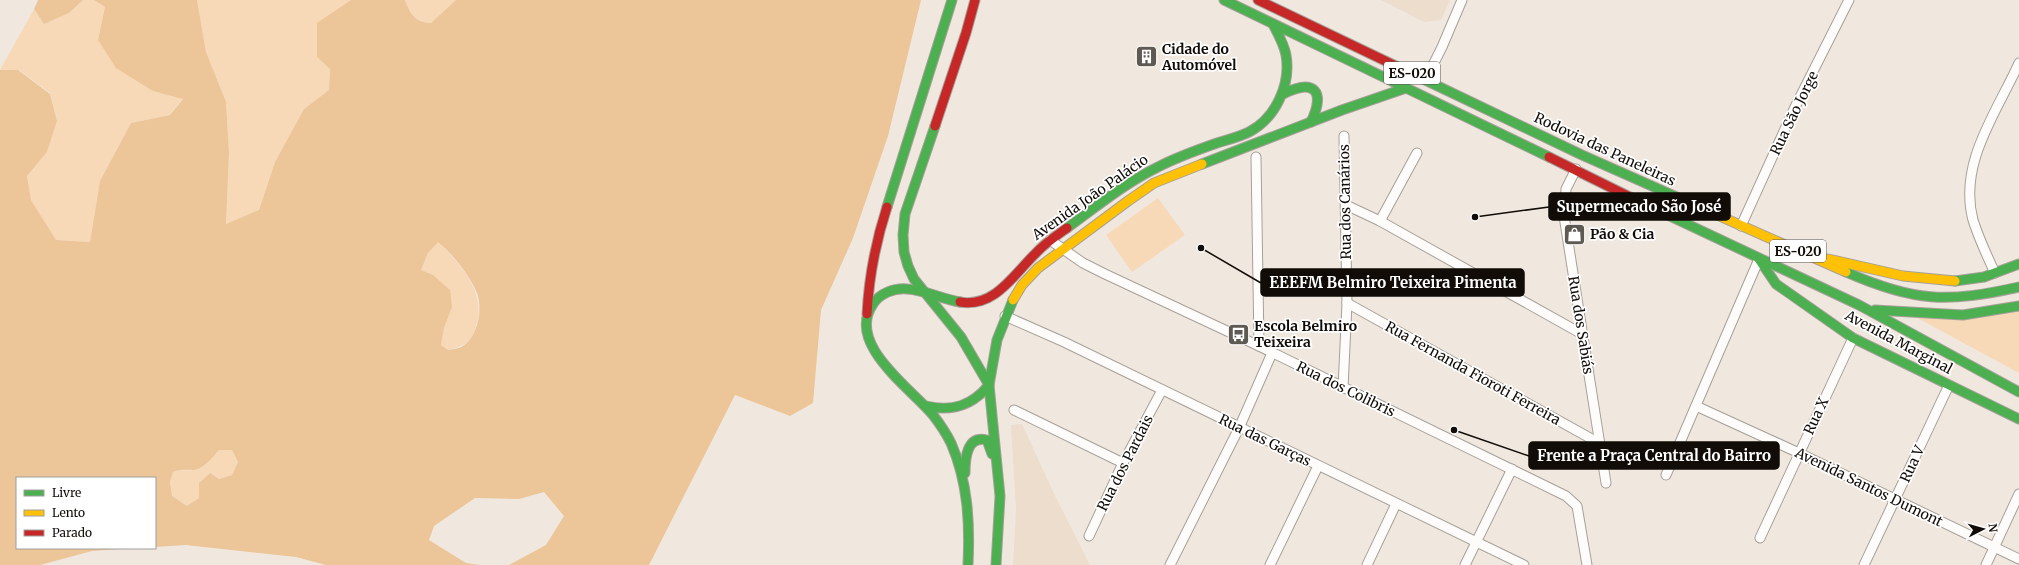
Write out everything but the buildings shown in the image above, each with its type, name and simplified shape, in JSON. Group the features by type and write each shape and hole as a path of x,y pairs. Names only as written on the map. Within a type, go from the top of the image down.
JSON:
{"main road":[{"path":"867,322 868,285 878,236 947,21 952,0"},
{"path":"926,406 944,410 962,407 978,399 989,385 958,332 913,280 906,263 902,244 904,214 966,33 975,0"},
{"name":"ES-020","path":"1224,0 1760,259 1807,278 1868,310"},
{"name":"Rodovia das Paneleiras","path":"1258,0 1426,79 1566,148 1872,283 1905,294 1950,298 1985,295 2019,288"},
{"name":"Avenida João Palácio","path":"968,565 969,539 967,496 955,452 941,425 926,406 894,376 877,353 869,339 867,322 870,307 887,291 902,288 966,303 988,299 1007,286 1029,259 1050,240 1152,169 1249,132 1266,120 1283,94 1286,84 1287,63 1283,42 1273,24"},
{"path":"1283,94 1296,87 1305,86 1312,89 1316,95 1318,104 1317,111 1311,122"},
{"name":"Avenida João Palácio","path":"996,565 1000,496 989,385 996,345 1006,316 1016,296 1032,275 1062,249 1133,197 1154,184 1311,122 1406,88"},
{"path":"1559,161 1566,148"},
{"path":"1809,256 1915,278 1958,281 1979,278 2019,264"},
{"name":"Avenida Marginal","path":"1760,259 1776,284 1853,338 2019,419"},
{"path":"1868,310 1963,315 2019,306"},
{"path":"1868,310 2019,392"},
{"path":"967,496 965,464 969,447 974,440 982,438 987,440 991,446 1000,496"}],"street":[{"path":"1426,79 1442,47 1462,0"},
{"name":"Rua São Jorge","path":"1741,226 1795,107 1849,0"},
{"path":"1995,273 1982,245 1973,218 1970,180 1979,145 2019,63"},
{"name":"Rua dos Canários","path":"1343,388 1346,303 1344,136"},
{"path":"1380,221 1417,153"},
{"path":"1256,157 1259,346"},
{"name":"Rua dos Sabiás","path":"1576,169 1568,184 1563,207 1606,483"},
{"path":"1346,204 1380,221 1582,334"},
{"name":"Rua dos Colibris","path":"1050,240 1083,263 1100,272 1259,346 1566,496 1577,506 1587,565"},
{"path":"1666,475 1760,259"},
{"name":"Rua Fernanda Fioroti Ferreira","path":"1346,303 1600,443"},
{"name":"Rua das Garças","path":"1006,316 1064,342 1524,565"},
{"name":"Rua X","path":"1760,538 1853,338"},
{"path":"1170,565 1240,428 1272,353"},
{"name":"Rua V","path":"1864,565 1950,385"},
{"name":"Rua dos Pardais","path":"1088,536 1123,464 1162,390"},
{"name":"Avenida Santos Dumont","path":"1696,406 1799,453 2019,559"},
{"path":"1014,410 1123,464"},
{"path":"1270,565 1318,466"},
{"path":"1465,565 1512,469"},
{"path":"1986,565 2019,494"},
{"path":"1367,565 1396,504"}],"shaded area":[{"path":"38,0 83,0 69,13 44,24 34,9"},
{"path":"83,0 94,0 105,7 98,40 153,91 183,98 170,115 131,123 100,181 90,242 56,240 31,200 27,176 47,152 57,121 50,93 19,70 0,70 34,9 44,24 69,13"},
{"path":"94,0 197,0 206,52 226,102 229,153 226,224 259,210 275,162 304,109 329,90 330,69 317,57 317,23 351,0 405,0 414,17 426,23 431,23 456,0 921,0 888,136 853,238 821,310 813,403 790,416 735,395 649,565 509,565 546,545 564,516 544,492 519,499 475,498 434,526 429,540 466,563 480,565 326,565 296,557 186,545 156,547 156,477 16,477 16,549 119,549 92,551 40,565 0,565 0,70 18,70 50,94 57,121 47,152 27,176 31,200 56,240 90,242 100,181 131,123 170,115 183,99 153,91 116,68 98,40 105,7","holes":["438,242 455,258 470,279 479,299 478,322 472,336 468,342 461,347 448,350 441,345 444,328 452,307 450,290 433,275 421,270 428,253","219,450 232,450 238,462 232,475 219,479 210,473 199,483 199,498 187,506 172,496 170,482 173,472 198,469 208,462"]},
{"path":"197,0 351,0 317,57 330,69 329,90 304,109 275,162 259,211 226,224 229,153 226,102 206,52"},
{"path":"405,0 456,0 431,23 426,23 414,17"},
{"path":"1381,0 1450,0 1441,20 1424,22"},
{"path":"1158,198 1185,235 1132,272 1106,235"},
{"path":"438,241 463,269 475,290 478,302 476,326 472,336 463,345 448,350 441,345 444,328 452,307 421,270 428,253"},
{"path":"2019,310 2019,373 1910,314"},
{"path":"1022,424 1056,498 1090,565 1013,565 1016,509 1011,425"},
{"path":"219,450 232,450 238,462 232,475 219,479 210,473 199,483 199,498 187,506 172,496 170,482 173,472 199,469 209,462"}],"traffic: fast":[{"path":"887,207 952,0"},
{"path":"1224,0 1549,157"},
{"path":"1067,228 1146,173 1187,154 1245,134 1259,126 1267,118 1280,99 1286,77 1286,55 1281,39 1273,24"},
{"path":"1423,79 1582,155 1688,202"},
{"path":"1283,94 1303,87 1314,90 1317,95 1317,102 1311,122"},
{"path":"1202,164 1342,110 1406,88"},
{"path":"926,406 935,408 953,408 961,406 976,398 989,385 961,337 914,279 904,252 903,235 905,214 935,126"},
{"path":"1638,201 1859,305 2019,392"},
{"path":"1759,259 1776,284 1853,338 2019,419"},
{"path":"1955,281 1984,277 2019,264"},
{"path":"1846,272 1892,289 1931,297 1971,296 2019,287"},
{"path":"960,302 920,291 897,289 879,297 873,304 867,319 868,335 874,350 897,379 933,415 951,443 957,458 967,503 969,534 968,565"},
{"path":"996,565 1000,496 989,385 997,340 1013,300"},
{"path":"1875,310 1963,315 2019,306"},
{"path":"965,473 968,449 975,441 980,439 987,440 992,454"}],"traffic: slow":[{"path":"1013,300 1022,285 1038,268 1128,201 1154,183 1202,164"},
{"path":"1688,202 1846,272"},
{"path":"1828,259 1903,276 1955,281"}],"traffic: jam":[{"path":"935,126 966,33 975,0"},
{"path":"1258,0 1423,79"},
{"path":"1549,157 1638,201"},
{"path":"867,314 873,260 887,207"},
{"path":"960,302 984,300 994,295 1003,288 1043,246 1067,228"}],"place":[{"name":"Cidade do Automóvel","path":"1147,57"},
{"name":"Supermecado São José","path":"1475,217"},
{"name":"Pão & Cia","path":"1575,234"},
{"name":"EEEFM Belmiro Teixeira Pimenta","path":"1201,248"},
{"name":"Escola Belmiro Teixeira","path":"1238,334"},
{"name":"Frente a Praça Central do Bairro","path":"1454,430"}]}
